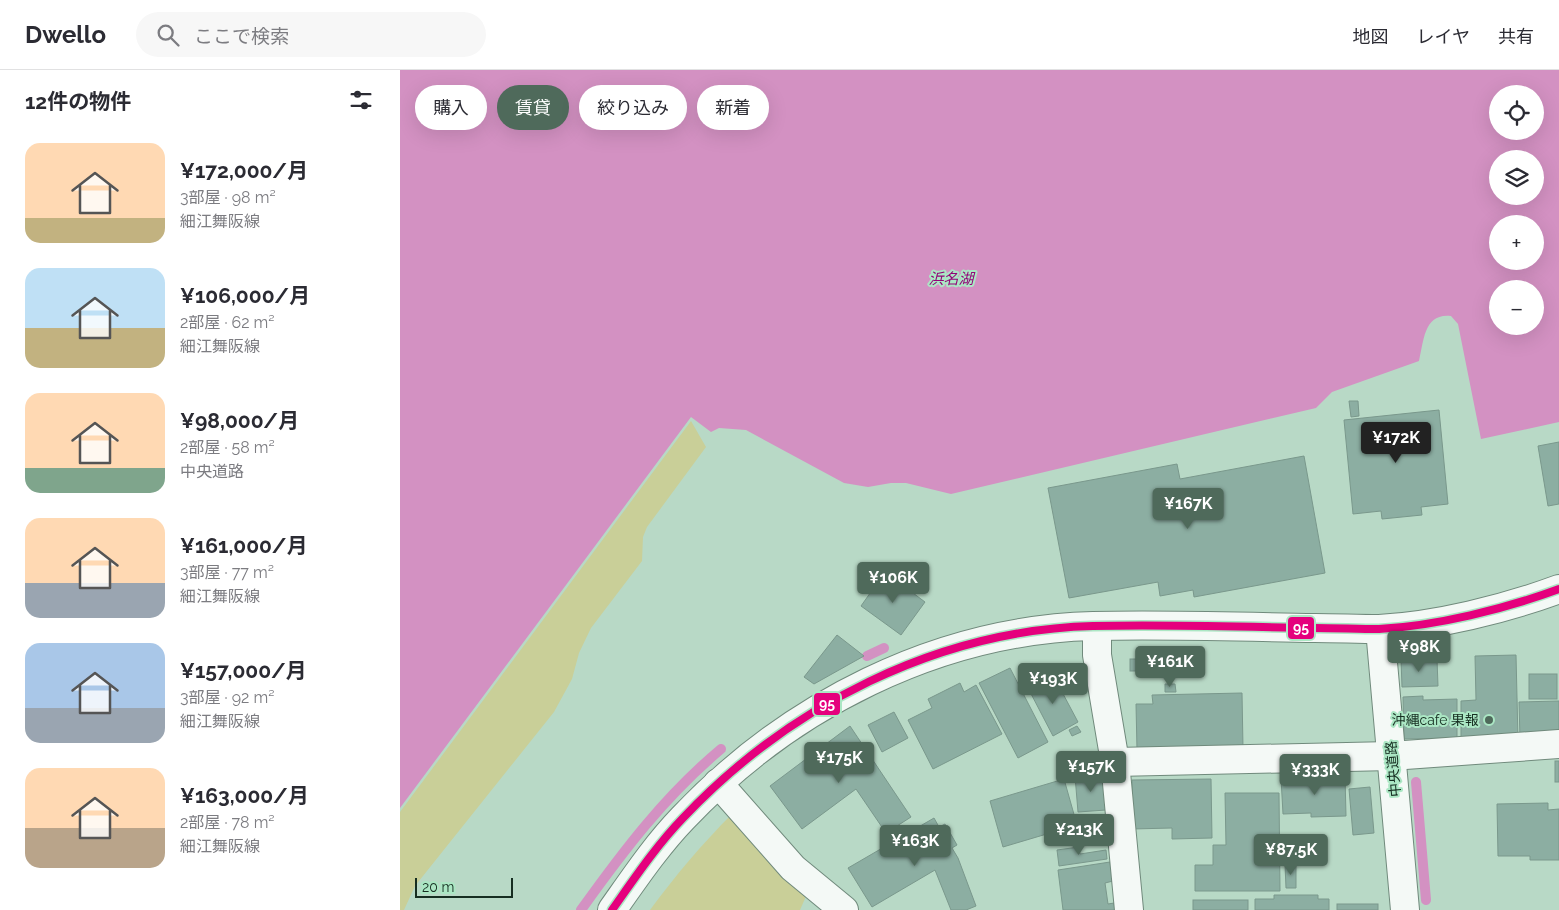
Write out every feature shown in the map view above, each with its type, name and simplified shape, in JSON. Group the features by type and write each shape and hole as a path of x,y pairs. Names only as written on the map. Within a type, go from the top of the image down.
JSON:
{"street":[{"path":"612,910 648,859 681,820 718,783 756,750 798,721 842,695 888,673 935,655 984,640 1034,630 1097,626 1380,629 1435,622 1489,610 1559,589"},
{"path":"1097,626 1097,655 1115,762 1129,910"},
{"name":"中央道路","path":"1380,629 1405,910"},
{"path":"1115,762 1391,756 1559,744"},
{"path":"718,783 792,868 844,910"}],"green space":[{"path":"691,421 706,447 647,527 643,537 642,561 591,628 579,653 572,679 554,712 415,886 404,910 400,910 400,812"},
{"path":"732,814 807,894 800,910 650,910 689,860"}],"water":[{"name":"浜名湖","path":"400,70 1559,70 1559,422 1481,439 1458,324 1451,316 1442,316 1430,323 1424,337 1419,361 1332,392 1316,408 951,494 906,483 891,483 868,487 844,483 746,430 719,428 711,432 691,417 400,808"}],"building":[{"path":"1349,401 1358,401 1359,416 1351,417"},
{"path":"1439,410 1448,504 1421,507 1422,515 1382,519 1381,511 1353,514 1344,420"},
{"path":"1559,442 1559,504 1548,506 1538,446"},
{"path":"1304,456 1325,573 1194,597 1193,590 1160,596 1158,582 1069,598 1048,488 1177,464 1180,479"},
{"path":"885,572 925,602 901,635 861,606"},
{"path":"837,635 864,656 814,684 804,677"},
{"path":"1516,655 1518,740 1461,741 1461,701 1476,700 1475,656"},
{"path":"1130,659 1143,659 1143,671 1130,671"},
{"path":"1401,659 1437,659 1438,686 1402,687"},
{"path":"1010,668 1048,742 1018,758 979,683"},
{"path":"1529,674 1557,674 1557,699 1529,699"},
{"path":"1053,675 1078,722 1053,736 1028,688"},
{"path":"960,683 964,692 976,685 1002,734 933,769 908,720 932,708 928,699"},
{"path":"1165,684 1175,684 1176,692 1165,692"},
{"path":"1242,693 1243,748 1137,750 1136,704 1153,704 1152,695"},
{"path":"1423,696 1423,700 1457,699 1457,738 1404,739 1403,697"},
{"path":"1559,701 1559,739 1520,739 1519,702"},
{"path":"894,712 908,738 882,752 868,725"},
{"path":"850,726 911,817 886,833 856,789 802,829 770,786"},
{"path":"1077,726 1081,732 1072,736 1069,730"},
{"path":"1555,761 1559,761 1559,782 1555,782"},
{"path":"1103,773 1106,810 1078,812 1075,776"},
{"path":"1345,776 1346,816 1311,817 1311,813 1283,814 1281,778"},
{"path":"1064,779 1077,825 1003,847 990,801"},
{"path":"1211,779 1212,838 1172,839 1172,828 1132,829 1132,780"},
{"path":"1370,787 1374,833 1353,835 1349,789"},
{"path":"1225,793 1279,793 1280,891 1195,891 1195,865 1213,865 1213,845 1226,845"},
{"path":"1548,803 1548,810 1559,809 1559,860 1530,860 1530,856 1498,856 1497,804"},
{"path":"934,818 939,827 945,824 957,845 952,848 958,858 976,906 966,910 951,910 935,870 872,907 848,868"},
{"path":"1079,847 1080,854 1106,850 1107,859 1059,866 1057,850"},
{"path":"1110,862 1113,881 1105,883 1108,904 1114,903 1115,910 1063,910 1058,870"},
{"path":"1296,863 1296,888 1286,888 1285,864"},
{"path":"1274,895 1318,895 1318,899 1329,899 1329,910 1255,910 1255,899 1274,899"},
{"path":"1193,900 1248,900 1248,910 1193,910"},
{"path":"1337,904 1378,904 1378,910 1337,910"}],"waterway":[{"path":"867,656 884,648"},
{"path":"581,910 613,866 663,805 721,749"},
{"path":"1416,782 1426,900"}],"transit line":[{"name":"95","path":"612,910 646,863 683,818 725,778 770,741 818,709 869,682 923,659 978,642 1035,631 1093,626 1177,625 1379,629 1401,627 1493,610 1559,589"}],"place":[{"name":"沖縄cafe 果報","path":"1489,720"}]}
